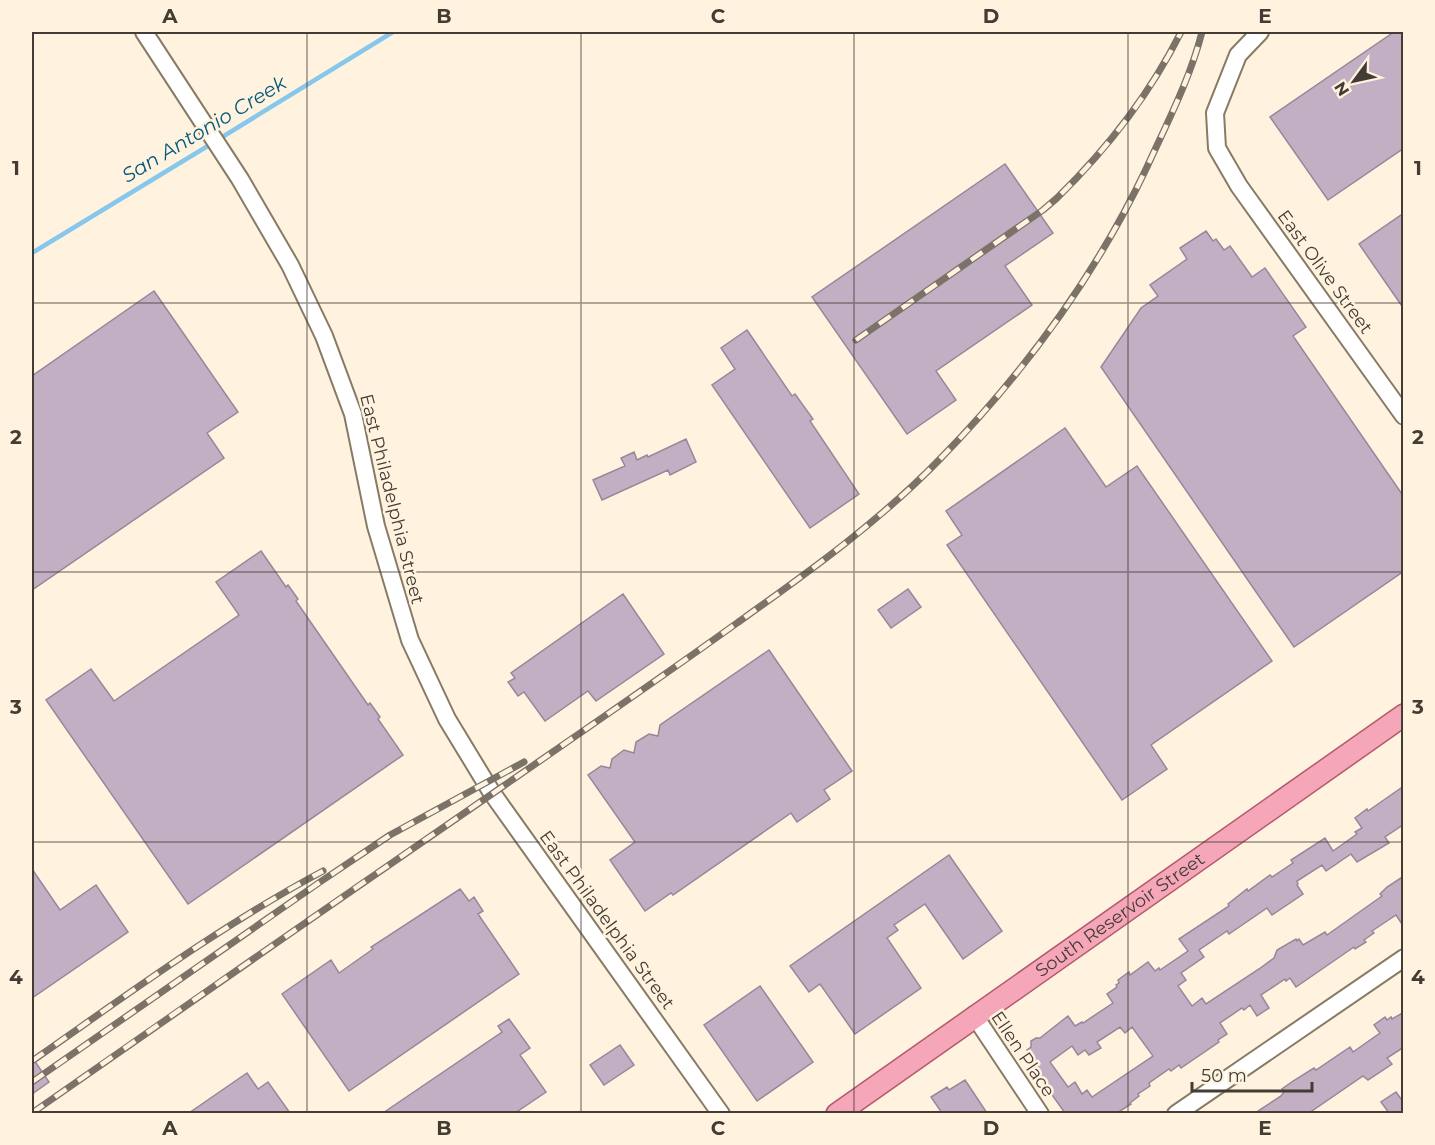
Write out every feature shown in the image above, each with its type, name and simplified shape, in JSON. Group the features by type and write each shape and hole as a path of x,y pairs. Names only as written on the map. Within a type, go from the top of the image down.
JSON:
{"main road":[{"name":"South Reservoir Street","path":"837,1113 1404,715"}],"street":[{"name":"East Philadelphia Street","path":"144,32 240,179 290,265 324,336 353,414 376,525 410,640 447,720 492,793 721,1113"},
{"name":"East Olive Street","path":"1260,32 1238,55 1225,85 1215,113 1217,148 1239,186 1404,416"},
{"path":"1176,1113 1404,958"},
{"name":"Ellen Place","path":"974,1016 1040,1113"}],"building":[{"path":"1394,32 1404,32 1404,148 1328,200 1270,117"},
{"path":"1005,164 1053,233 1005,266 1032,305 936,371 956,400 907,434 812,297"},
{"path":"1404,213 1404,309 1359,244"},
{"path":"1206,231 1224,250 1230,246 1252,277 1265,268 1306,327 1293,336 1404,497 1404,571 1294,647 1101,367 1141,308 1158,296 1150,285 1187,259 1180,248"},
{"path":"154,291 238,412 207,433 224,458 32,590 32,376"},
{"path":"747,330 792,396 795,394 813,419 810,421 859,494 810,528 712,385 735,369 721,348"},
{"path":"1065,428 1106,487 1137,466 1272,661 1151,745 1167,769 1122,800 947,545 962,535 946,511"},
{"path":"686,439 696,462 670,475 668,470 602,500 593,480 625,466 621,458 634,452 637,460 647,455 648,457"},
{"path":"261,551 286,587 288,585 298,599 296,601 368,705 370,703 380,717 378,719 403,755 188,904 46,700 91,669 114,701 239,615 216,582"},
{"path":"908,589 921,607 891,628 878,610"},
{"path":"623,594 664,654 596,701 588,691 545,721 524,692 518,696 508,682 515,678 511,673"},
{"path":"769,650 852,771 824,790 830,799 797,822 791,813 673,895 671,893 645,911 610,860 635,842 588,775 601,766 610,768 612,759 624,750 634,753 636,742 649,734 658,736 660,725"},
{"path":"1404,786 1404,824 1385,837 1389,843 1357,862 1351,854 1326,871 1322,865 1297,881 1303,894 1272,915 1267,908 1229,934 1227,931 1199,950 1204,957 1181,973 1186,980 1178,986 1192,1006 1202,998 1206,1004 1259,969 1274,958 1277,950 1296,939 1297,941 1299,939 1303,945 1325,932 1327,935 1382,896 1380,894 1387,887 1404,876 1404,927 1396,915 1372,931 1374,933 1364,940 1366,942 1355,949 1354,947 1296,987 1290,978 1286,981 1285,979 1261,995 1269,1008 1257,1016 1250,1005 1220,1023 1227,1034 1218,1040 1219,1042 1181,1068 1179,1065 1171,1071 1169,1069 1149,1083 1150,1086 1138,1094 1139,1096 1131,1104 1117,1113 1065,1113 1035,1071 1037,1070 1034,1066 1036,1065 1027,1050 1031,1047 1031,1041 1040,1038 1068,1016 1075,1026 1113,1003 1107,994 1117,987 1118,980 1129,972 1130,975 1148,962 1155,971 1159,968 1160,970 1188,951 1179,939 1229,906 1228,904 1247,889 1248,891 1270,875 1272,877 1293,863 1291,860 1325,838 1333,851 1357,834 1355,832 1362,828 1355,818 1367,809 1368,811","holes":["1120,1027 1125,1033 1132,1027 1153,1056 1092,1097 1087,1090 1082,1094 1075,1082 1068,1087 1050,1062 1072,1046 1078,1055 1085,1050 1089,1055 1101,1048 1097,1042"]},
{"path":"949,855 1002,931 963,959 925,904 894,925 898,930 887,938 921,988 855,1034 820,984 809,992 790,966"},
{"path":"32,869 60,910 96,885 128,932 32,998"},
{"path":"460,889 469,901 474,897 483,911 478,914 519,974 349,1091 282,994 331,960 339,973 373,949 371,947"},
{"path":"760,986 813,1062 757,1101 704,1025"},
{"path":"1404,1012 1404,1047 1387,1058 1392,1064 1368,1080 1363,1076 1309,1113 1255,1113 1281,1096 1284,1092 1282,1089 1293,1081 1314,1068 1316,1070 1350,1047 1353,1052 1380,1033 1374,1025 1385,1017 1387,1020 1391,1017 1392,1019"},
{"path":"509,1019 530,1048 520,1055 546,1092 515,1113 383,1113 502,1032 498,1026"},
{"path":"620,1045 634,1065 604,1085 590,1065"},
{"path":"32,1057 49,1082 32,1094"},
{"path":"247,1073 258,1089 268,1082 290,1113 189,1113"},
{"path":"965,1080 987,1113 942,1113 931,1097"},
{"path":"1396,1092 1404,1103 1404,1113 1389,1113 1381,1102"}],"waterway":[{"name":"San Antonio Creek","path":"219,139 393,32"},
{"name":"San Antonio Creek","path":"32,253 211,144"}],"railway":[{"path":"856,340 1057,198 1126,120 1156,77 1181,32"},
{"path":"32,1113 708,644 842,546 917,482 1000,393 1029,358 1081,285 1127,208 1147,167 1185,84 1202,32"},
{"path":"32,1082 390,835 524,762"},
{"path":"32,1061 211,938 323,871"}]}
